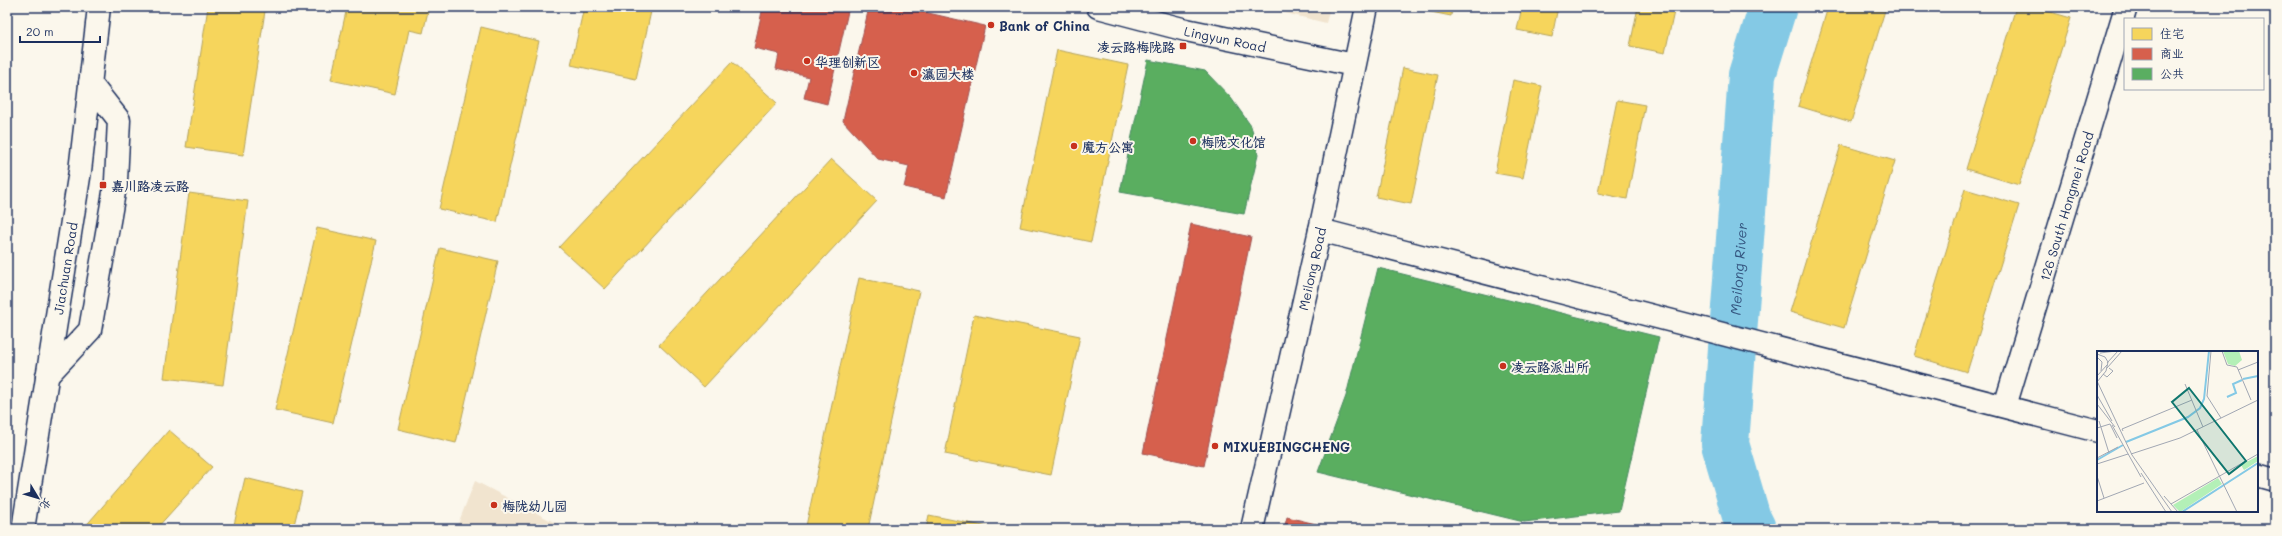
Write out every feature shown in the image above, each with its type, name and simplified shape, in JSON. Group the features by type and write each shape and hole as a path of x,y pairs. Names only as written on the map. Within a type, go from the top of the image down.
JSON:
{"street":[{"name":"Jiachuan Road","path":"23,529 80,171 100,7"},
{"name":"Lingyun Road","path":"1098,7 1186,30 1354,65"},
{"name":"Meilong Road","path":"1252,529 1320,230 1367,7"},
{"name":"126 South Hongmei Road","path":"2005,406 2126,7"},
{"path":"47,376 90,330 116,181 119,120 90,83"},
{"path":"1320,230 1685,323 2097,431"},
{"path":"2258,475 2275,480"}],"shaded area":[{"path":"1261,7 1330,7 1326,23"},
{"name":"梅陇幼儿园","path":"475,481 567,529 456,529"}],"building: 住宅":[{"path":"208,7 268,7 265,11 243,155 186,147"},
{"path":"347,7 429,7 423,33 409,30 395,94 331,80"},
{"path":"584,7 652,7 636,79 571,65"},
{"path":"1416,7 1452,7 1451,16 1416,9"},
{"path":"1522,7 1558,7 1552,37 1517,30"},
{"path":"1638,7 1675,7 1665,53 1630,46"},
{"path":"1828,7 1886,7 1851,122 1798,106"},
{"path":"2016,7 2033,7 2071,18 2019,185 1966,169"},
{"path":"481,27 539,41 497,222 439,209"},
{"name":"魔方公寓","path":"1057,50 1128,65 1091,242 1020,227"},
{"path":"732,62 777,103 605,289 559,247"},
{"path":"1403,68 1438,75 1411,204 1376,197"},
{"path":"1513,80 1542,86 1523,178 1495,173"},
{"path":"1617,100 1645,105 1627,199 1598,193"},
{"path":"1841,145 1895,161 1844,328 1790,312"},
{"path":"831,159 877,201 704,387 659,345"},
{"path":"1965,189 2019,205 1967,372 1914,356"},
{"path":"189,193 248,201 223,385 164,378"},
{"path":"317,228 376,241 333,423 275,410"},
{"path":"440,248 498,261 456,443 398,429"},
{"path":"859,278 919,291 868,529 821,529 806,526"},
{"path":"974,315 1080,336 1051,475 945,454"},
{"path":"169,430 212,467 156,529 83,529"},
{"path":"245,478 302,492 293,529 233,529"},
{"path":"929,515 998,529 926,529"}],"building: 商业":[{"name":"华理创新区","path":"763,7 849,7 827,104 804,98 809,77 776,69 779,54 754,48"},
{"name":"瀛园大楼","path":"869,7 902,7 985,26 946,197 904,187 909,166 878,159 843,121"},
{"path":"1191,224 1251,237 1204,466 1143,453"},
{"path":"1287,517 1337,529 1284,529"}],"building: 公共":[{"name":"梅陇文化馆","path":"1148,60 1205,71 1231,98 1251,126 1258,155 1244,214 1120,192"},
{"name":"凌云路派出所","path":"1378,268 1659,337 1619,511 1524,522 1318,472 1346,396"}],"waterway":[{"name":"Meilong River","path":"1752,529 1747,519 1725,444 1752,75 1773,7"}],"place":[{"name":"Bank of China","path":"991,25"},
{"name":"凌云路梅陇路","path":"1183,46"},
{"name":"华理创新区","path":"807,61"},
{"name":"瀛园大楼","path":"914,73"},
{"name":"梅陇文化馆","path":"1193,141"},
{"name":"魔方公寓","path":"1074,146"},
{"name":"嘉川路凌云路","path":"103,185"},
{"name":"凌云路派出所","path":"1503,366"},
{"name":"MIXUEBINGCHENG","path":"1215,446"},
{"name":"梅陇幼儿园","path":"494,505"}]}
